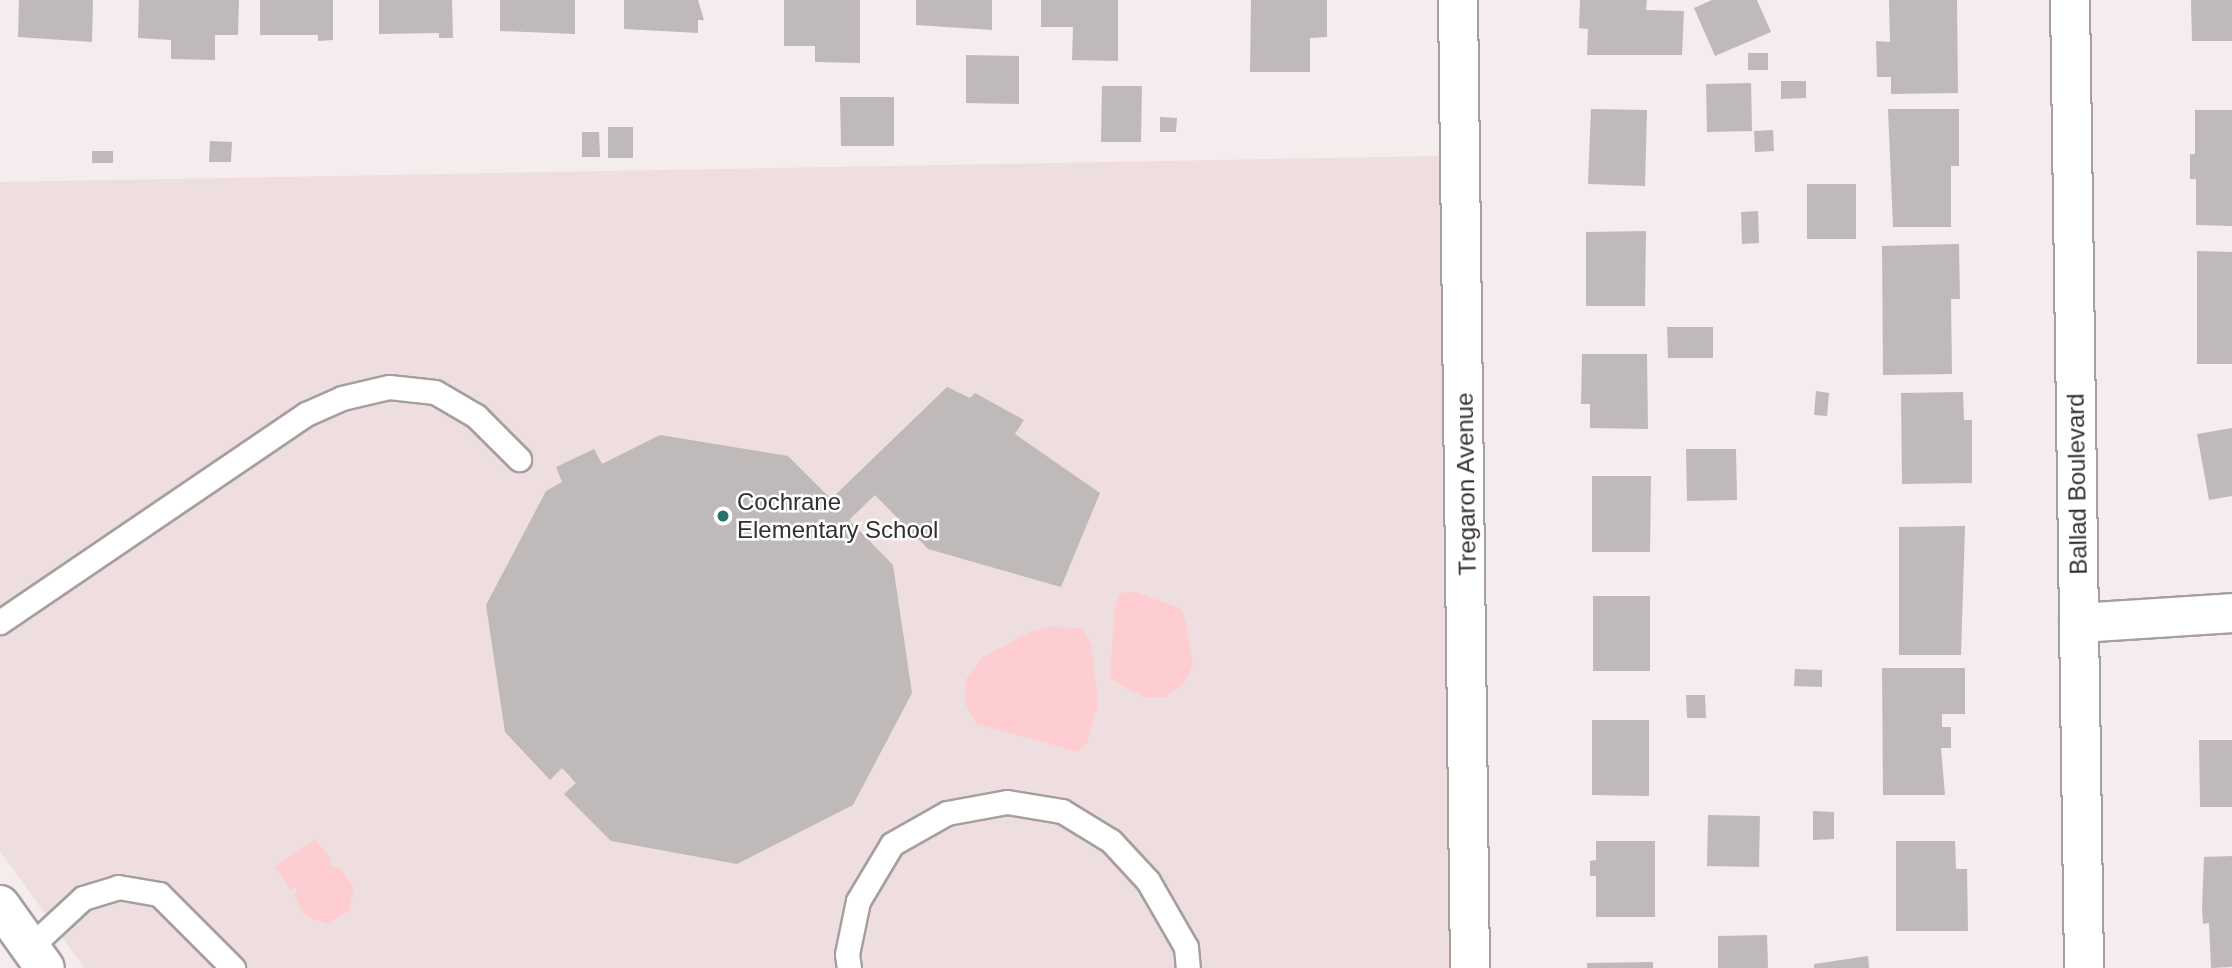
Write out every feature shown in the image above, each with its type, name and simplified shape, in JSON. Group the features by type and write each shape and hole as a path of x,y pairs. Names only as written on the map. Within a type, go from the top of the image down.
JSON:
{"street":[{"name":"Tregaron Avenue","path":"1458,0 1470,968"},
{"name":"Ballad Boulevard","path":"2070,0 2084,968"},
{"path":"2078,623 2232,613"},
{"path":"0,905 37,957"}],"lane":[{"path":"0,622 306,415 342,398 390,387 435,392 476,416 519,459"},
{"path":"849,968 847,954 858,901 892,845 947,813 1007,802 1062,811 1111,841 1148,881 1185,947 1188,968"},
{"path":"37,957 83,898 118,887 159,894 233,968"}],"shaded area":[{"name":"Cochrane Elementary School","path":"1443,156 1451,968 84,968 0,851 0,182"},
{"path":"1136,592 1181,609 1186,623 1193,664 1186,681 1166,697 1144,697 1110,679 1115,607 1120,593"},
{"path":"1050,627 1082,628 1091,645 1098,703 1087,743 1078,752 977,724 965,703 966,679 983,657 1030,632"},
{"path":"315,839 332,861 329,865 341,869 354,888 349,911 327,924 306,916 294,896 300,884 291,891 275,867"}],"building":[{"path":"19,0 93,0 92,42 18,37"},
{"path":"139,0 239,0 238,35 215,35 215,60 171,59 171,40 138,38"},
{"path":"260,0 333,0 333,40 318,41 318,35 260,35"},
{"path":"379,0 452,0 453,38 439,38 439,33 379,34"},
{"path":"500,0 575,0 575,34 500,31"},
{"path":"624,0 698,0 704,20 698,20 698,33 624,29"},
{"path":"784,0 860,0 860,63 815,62 815,46 784,46"},
{"path":"916,0 992,0 992,30 916,25"},
{"path":"1041,0 1118,0 1118,61 1072,60 1073,27 1041,27"},
{"path":"1251,0 1327,0 1327,37 1310,38 1310,72 1250,72"},
{"path":"1580,0 1647,0 1646,10 1684,11 1682,55 1587,55 1588,29 1579,28"},
{"path":"1712,0 1757,0 1771,32 1715,56 1694,8"},
{"path":"1889,0 1957,0 1958,93 1891,94 1891,77 1877,77 1876,41 1890,42"},
{"path":"2191,0 2232,0 2232,41 2192,41"},
{"path":"1748,53 1768,53 1768,70 1748,70"},
{"path":"966,55 1019,56 1019,104 966,103"},
{"path":"1781,81 1806,81 1806,98 1781,99"},
{"path":"1751,83 1752,131 1707,132 1706,84"},
{"path":"1102,86 1142,86 1141,142 1101,142"},
{"path":"840,97 894,97 894,146 841,146"},
{"path":"1591,109 1647,110 1645,186 1588,184"},
{"path":"1888,109 1959,109 1959,166 1951,166 1951,227 1893,227"},
{"path":"2195,110 2232,110 2232,226 2196,225 2196,179 2190,179 2190,154 2195,154"},
{"path":"1160,117 1177,118 1176,132 1160,132"},
{"path":"608,127 633,127 633,158 608,158"},
{"path":"1773,130 1774,151 1755,152 1754,131"},
{"path":"582,132 599,132 600,157 582,157"},
{"path":"210,141 232,142 231,162 209,162"},
{"path":"92,151 113,151 113,163 92,163"},
{"path":"1807,184 1856,184 1856,239 1807,239"},
{"path":"1758,211 1759,243 1742,244 1741,212"},
{"path":"1646,231 1645,306 1586,306 1586,232"},
{"path":"1959,244 1960,299 1951,299 1952,374 1883,375 1882,246"},
{"path":"2197,251 2232,252 2232,364 2197,364"},
{"path":"1667,327 1713,327 1713,358 1668,358"},
{"path":"1582,354 1647,354 1648,429 1590,428 1590,404 1581,404"},
{"name":"Cochrane Elementary School","path":"947,387 970,398 975,393 1024,420 1015,434 1100,493 1061,587 928,549 875,495 849,520 893,565 912,693 853,805 737,864 611,841 564,794 576,783 562,768 550,780 505,732 486,605 546,491 562,482 556,467 594,449 602,464 660,435 788,456 831,499"},
{"path":"1816,391 1829,393 1827,416 1814,415"},
{"path":"1963,392 1964,420 1972,420 1972,483 1902,484 1901,393"},
{"path":"2232,428 2232,496 2209,500 2197,434"},
{"path":"1686,449 1736,449 1737,500 1687,501"},
{"path":"1592,476 1651,476 1650,552 1592,552"},
{"path":"1965,526 1961,655 1899,655 1899,527"},
{"path":"1593,596 1650,596 1650,671 1593,671"},
{"path":"1882,668 1965,668 1965,714 1942,714 1942,727 1951,727 1951,748 1941,748 1945,795 1883,795"},
{"path":"1795,669 1822,670 1822,687 1794,686"},
{"path":"1686,695 1705,695 1706,718 1687,718"},
{"path":"1592,720 1649,720 1649,796 1592,795"},
{"path":"2199,740 2232,740 2232,807 2200,807"},
{"path":"1813,811 1834,812 1834,839 1813,840"},
{"path":"1708,815 1760,816 1759,867 1707,866"},
{"path":"1596,841 1655,841 1655,917 1596,917 1596,876 1590,876 1590,861 1596,860"},
{"path":"1896,841 1955,841 1956,869 1967,869 1968,931 1896,931"},
{"path":"2232,856 2232,967 2211,968 2209,923 2203,924 2204,857"},
{"path":"1767,935 1768,968 1718,968 1718,936"},
{"path":"1868,956 1869,968 1814,968 1814,964"},
{"path":"1653,962 1653,968 1587,968 1587,963"}],"place":[{"name":"Cochrane Elementary School","path":"723,516"}]}
